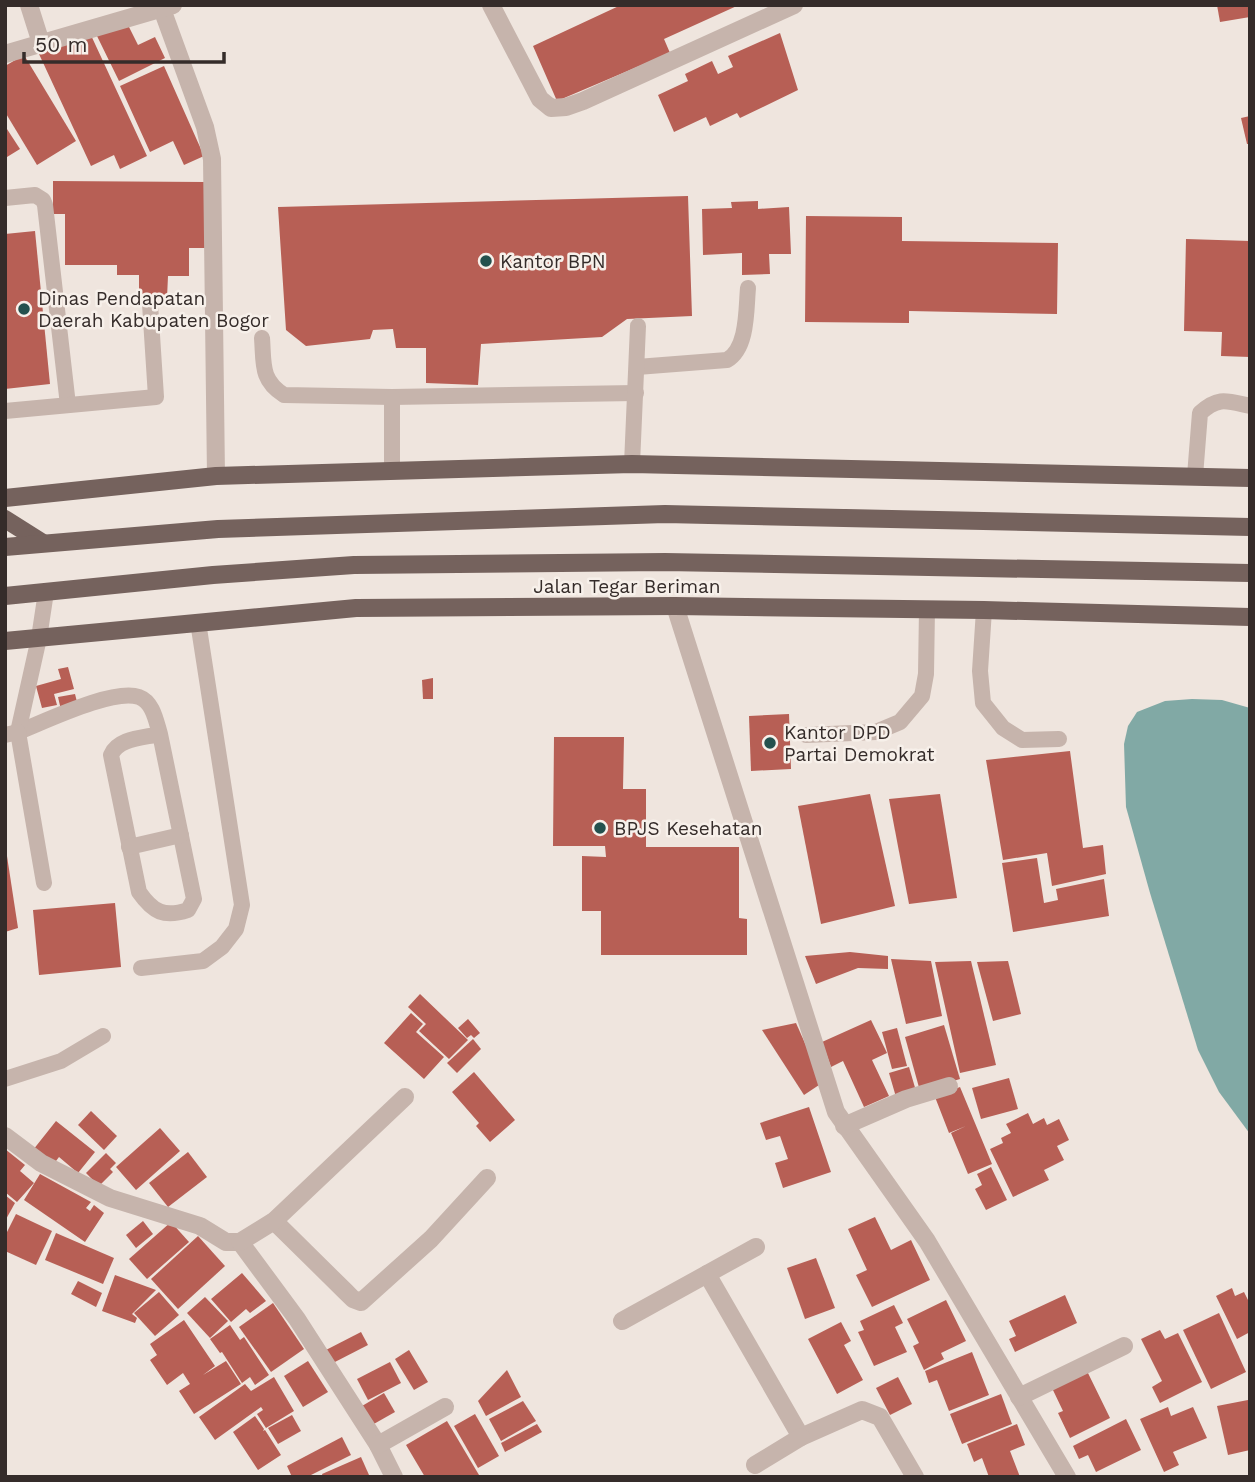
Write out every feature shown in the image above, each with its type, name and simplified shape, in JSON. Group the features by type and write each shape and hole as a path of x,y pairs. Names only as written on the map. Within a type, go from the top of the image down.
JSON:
{"main road":[{"path":"5,498 216,476 632,464 1250,478"},
{"path":"5,547 232,528 665,514 1250,527"},
{"path":"5,519 43,543"},
{"name":"Jalan Tegar Beriman","path":"5,596 213,575 354,565 665,562 1250,573"},
{"name":"Jalan Tegar Beriman","path":"5,641 356,608 675,606 1250,617"}],"street":[{"path":"29,5 41,43"},
{"path":"491,5 540,99 551,108 566,107 583,101 794,5"},
{"path":"5,54 167,7 205,127 212,159 216,476"},
{"path":"675,606 836,1112 927,1241 1065,1476"},
{"path":"844,1126 906,1099 949,1086"},
{"path":"5,1136 41,1163 110,1198 200,1226 226,1242 240,1242 274,1221 405,1097"},
{"path":"274,1221 345,1293 360,1302 431,1240 487,1178"},
{"path":"240,1242 297,1319 378,1445 394,1477"},
{"path":"622,1321 756,1247"},
{"path":"707,1274 801,1437"},
{"path":"1019,1397 1124,1346"},
{"path":"378,1445 445,1407"},
{"path":"755,1465 801,1437 862,1410 880,1417 915,1477"}],"lane":[{"path":"5,198 35,195 43,200 45,205 68,405"},
{"path":"637,367 727,360 733,356 738,350 744,328 748,288"},
{"path":"5,411 157,396 150,304"},
{"path":"632,464 638,326"},
{"path":"262,338 265,376 272,388 284,395 392,397 636,393"},
{"path":"392,397 392,471"},
{"path":"1195,476 1200,413 1209,404 1221,400 1250,406"},
{"path":"44,883 11,734 39,638 46,592"},
{"path":"806,735 876,732 900,722 922,696 926,674 927,609"},
{"path":"984,610 980,671 983,703 1003,729 1023,740 1059,739"},
{"path":"141,968 203,961 222,947 236,929 242,905 198,622"},
{"path":"11,734 108,698 138,697 148,704 155,715 160,734 194,899 188,910 176,914 161,913 148,905 139,892 111,755 120,743 160,734"},
{"path":"129,847 181,835"},
{"path":"5,1079 61,1061 103,1036"}],"water":[{"path":"1222,700 1250,708 1250,1134 1219,1092 1198,1050 1126,807 1124,744 1128,726 1137,712 1165,701"}],"building":[{"path":"621,5 739,5 664,39 670,53 557,101 533,46"},
{"path":"1217,5 1250,5 1250,17 1220,22"},
{"path":"126,21 138,45 155,37 165,58 119,81 97,36"},
{"path":"89,31 147,156 120,169 114,155 91,166 39,54"},
{"path":"780,33 798,90 740,118 737,113 710,126 706,117 674,132 658,95 688,81 685,74 712,61 718,74 733,67 728,56"},
{"path":"24,55 76,141 37,165 5,112 5,66"},
{"path":"164,66 204,156 184,165 173,141 150,152 120,86"},
{"path":"1250,116 1250,144 1247,144 1241,118"},
{"path":"5,126 20,149 7,157 5,155"},
{"path":"53,181 205,182 205,248 189,248 189,276 168,276 167,298 139,298 139,275 117,275 117,265 65,265 65,214 53,214"},
{"name":"Kantor BPN","path":"688,196 692,316 627,319 602,337 481,344 478,385 426,383 426,348 396,348 393,329 373,330 370,339 306,346 286,330 278,207"},
{"path":"758,201 758,209 789,207 791,254 769,254 770,274 742,275 742,253 703,255 702,209 732,208 731,202"},
{"path":"806,216 902,217 902,241 1058,243 1057,314 909,311 909,323 805,322"},
{"name":"Dinas Pendapatan Daerah Kabupaten Bogor","path":"35,231 50,384 5,389 5,234"},
{"path":"1186,239 1250,241 1250,357 1221,356 1222,332 1184,331"},
{"path":"68,667 74,689 54,694 57,705 42,708 36,686 61,679 58,669"},
{"path":"433,678 433,699 423,699 422,680"},
{"path":"75,694 78,706 61,710 58,697"},
{"name":"Kantor DPD Partai Demokrat","path":"789,714 791,769 751,771 749,716"},
{"name":"BPJS Kesehatan","path":"554,737 624,737 623,789 646,789 646,847 739,847 739,918 747,919 747,955 601,955 601,911 582,911 582,856 606,857 605,846 553,846"},
{"path":"1070,751 1083,848 1103,845 1106,874 1052,886 1047,853 1003,860 986,760"},
{"path":"870,794 895,906 821,924 798,806"},
{"path":"940,794 957,898 909,904 889,799"},
{"path":"5,843 18,928 5,932"},
{"path":"1037,858 1044,903 1058,900 1056,889 1104,879 1109,916 1013,932 1002,863"},
{"path":"115,903 121,967 39,975 33,910"},
{"path":"850,952 888,956 888,969 858,968 816,984 805,956"},
{"path":"891,959 931,961 942,1016 906,1024"},
{"path":"971,961 996,1065 960,1073 935,962"},
{"path":"1008,961 1021,1014 993,1021 977,962"},
{"path":"420,994 468,1040 449,1059 419,1031 426,1024 408,1007"},
{"path":"411,1013 423,1024 416,1032 444,1057 424,1079 384,1043"},
{"path":"468,1019 480,1033 474,1038 471,1035 467,1038 458,1028"},
{"path":"871,1020 887,1053 872,1060 889,1096 864,1107 843,1061 831,1067 822,1042"},
{"path":"796,1023 819,1085 804,1095 762,1030"},
{"path":"944,1025 960,1079 920,1091 905,1037"},
{"path":"897,1028 907,1066 892,1069 882,1032"},
{"path":"473,1039 481,1049 457,1073 447,1063"},
{"path":"909,1067 916,1091 896,1097 889,1073"},
{"path":"474,1072 515,1120 490,1142 476,1126 479,1123 452,1092"},
{"path":"1009,1078 1018,1109 981,1119 972,1088"},
{"path":"960,1087 992,1164 968,1174 951,1133 966,1126 949,1133 935,1097"},
{"path":"809,1107 831,1172 783,1188 775,1163 788,1159 780,1136 766,1140 760,1123"},
{"path":"91,1111 117,1136 104,1150 78,1125"},
{"path":"1028,1113 1033,1124 1044,1118 1047,1125 1059,1119 1069,1140 1057,1146 1064,1160 1044,1170 1049,1180 1013,1197 990,1149 1003,1143 1001,1138 1011,1133 1006,1124"},
{"path":"56,1121 95,1152 78,1173 59,1157 53,1165 33,1150"},
{"path":"160,1128 180,1151 136,1190 116,1167"},
{"path":"5,1149 25,1165 20,1171 34,1183 17,1202 5,1192"},
{"path":"188,1152 207,1177 168,1207 149,1183"},
{"path":"106,1153 116,1163 110,1169 113,1172 99,1186 86,1173"},
{"path":"991,1167 1007,1200 986,1210 975,1189 982,1185 977,1174"},
{"path":"40,1174 91,1202 86,1208 90,1211 94,1205 104,1213 85,1242 24,1200"},
{"path":"5,1195 15,1203 5,1221"},
{"path":"16,1214 52,1231 36,1265 5,1251 5,1236"},
{"path":"875,1217 891,1250 911,1240 930,1280 872,1307 856,1275 867,1270 848,1229"},
{"path":"143,1221 153,1234 136,1248 126,1235"},
{"path":"171,1222 189,1242 147,1279 129,1259"},
{"path":"56,1233 114,1258 103,1284 45,1260"},
{"path":"198,1236 225,1266 178,1309 151,1279"},
{"path":"816,1258 835,1308 805,1319 787,1268"},
{"path":"242,1273 266,1301 250,1313 246,1309 231,1322 211,1299"},
{"path":"115,1275 156,1290 132,1314 137,1318 135,1323 102,1311"},
{"path":"78,1281 102,1293 96,1307 71,1294"},
{"path":"1232,1288 1235,1296 1244,1292 1250,1304 1250,1332 1237,1339 1216,1296"},
{"path":"159,1292 179,1315 155,1336 134,1313"},
{"path":"1065,1295 1077,1323 1015,1352 1009,1339 1016,1336 1009,1321"},
{"path":"205,1297 228,1321 210,1338 187,1313"},
{"path":"946,1300 966,1341 941,1353 944,1359 924,1370 913,1346 919,1343 907,1319"},
{"path":"273,1303 304,1349 271,1372 239,1327"},
{"path":"894,1305 903,1323 895,1327 907,1352 874,1366 858,1332 864,1330 860,1321"},
{"path":"1219,1313 1246,1372 1211,1389 1183,1330"},
{"path":"184,1320 215,1366 203,1375 226,1361 241,1384 194,1414 179,1391 190,1384 183,1373 167,1385 150,1360 157,1355 150,1344"},
{"path":"841,1322 851,1341 844,1345 863,1380 837,1394 808,1339"},
{"path":"230,1325 240,1340 244,1337 269,1375 255,1385 250,1377 242,1383 210,1339"},
{"path":"1160,1330 1165,1339 1178,1333 1202,1382 1160,1403 1152,1387 1162,1381 1141,1339"},
{"path":"361,1332 368,1345 331,1364 324,1351"},
{"path":"409,1350 428,1382 414,1390 395,1359"},
{"path":"972,1352 989,1395 949,1411 937,1380 929,1383 925,1371"},
{"path":"308,1361 328,1392 303,1407 284,1376"},
{"path":"390,1362 401,1383 368,1400 357,1379"},
{"path":"507,1370 521,1397 486,1416 478,1401"},
{"path":"1087,1371 1110,1418 1070,1438 1058,1413 1063,1411 1052,1388"},
{"path":"274,1377 294,1411 266,1428 257,1414 263,1410 261,1407 215,1440 199,1417 245,1384 251,1391"},
{"path":"898,1377 912,1404 890,1415 876,1388"},
{"path":"384,1393 395,1412 372,1425 362,1406"},
{"path":"1001,1394 1012,1424 962,1444 950,1414"},
{"path":"1248,1400 1250,1450 1228,1455 1217,1406"},
{"path":"523,1401 536,1421 501,1441 489,1419"},
{"path":"1168,1407 1171,1416 1193,1407 1207,1438 1173,1452 1179,1465 1164,1472 1140,1419"},
{"path":"475,1414 499,1456 478,1468 454,1426"},
{"path":"292,1415 301,1431 278,1444 268,1428"},
{"path":"255,1416 281,1455 258,1470 233,1432"},
{"path":"1126,1419 1141,1450 1096,1472 1088,1455 1079,1459 1073,1446"},
{"path":"447,1421 479,1475 476,1477 425,1477 406,1445"},
{"path":"537,1424 542,1432 505,1452 501,1443"},
{"path":"1017,1424 1025,1445 1010,1451 1020,1477 989,1477 982,1458 974,1462 967,1444"},
{"path":"342,1437 351,1455 307,1477 292,1477 287,1466"},
{"path":"361,1457 369,1475 323,1477 322,1474"}],"place":[{"name":"Kantor BPN","path":"486,261"},
{"name":"Dinas Pendapatan Daerah Kabupaten Bogor","path":"24,309"},
{"name":"Kantor DPD Partai Demokrat","path":"770,743"},
{"name":"BPJS Kesehatan","path":"600,828"}]}
